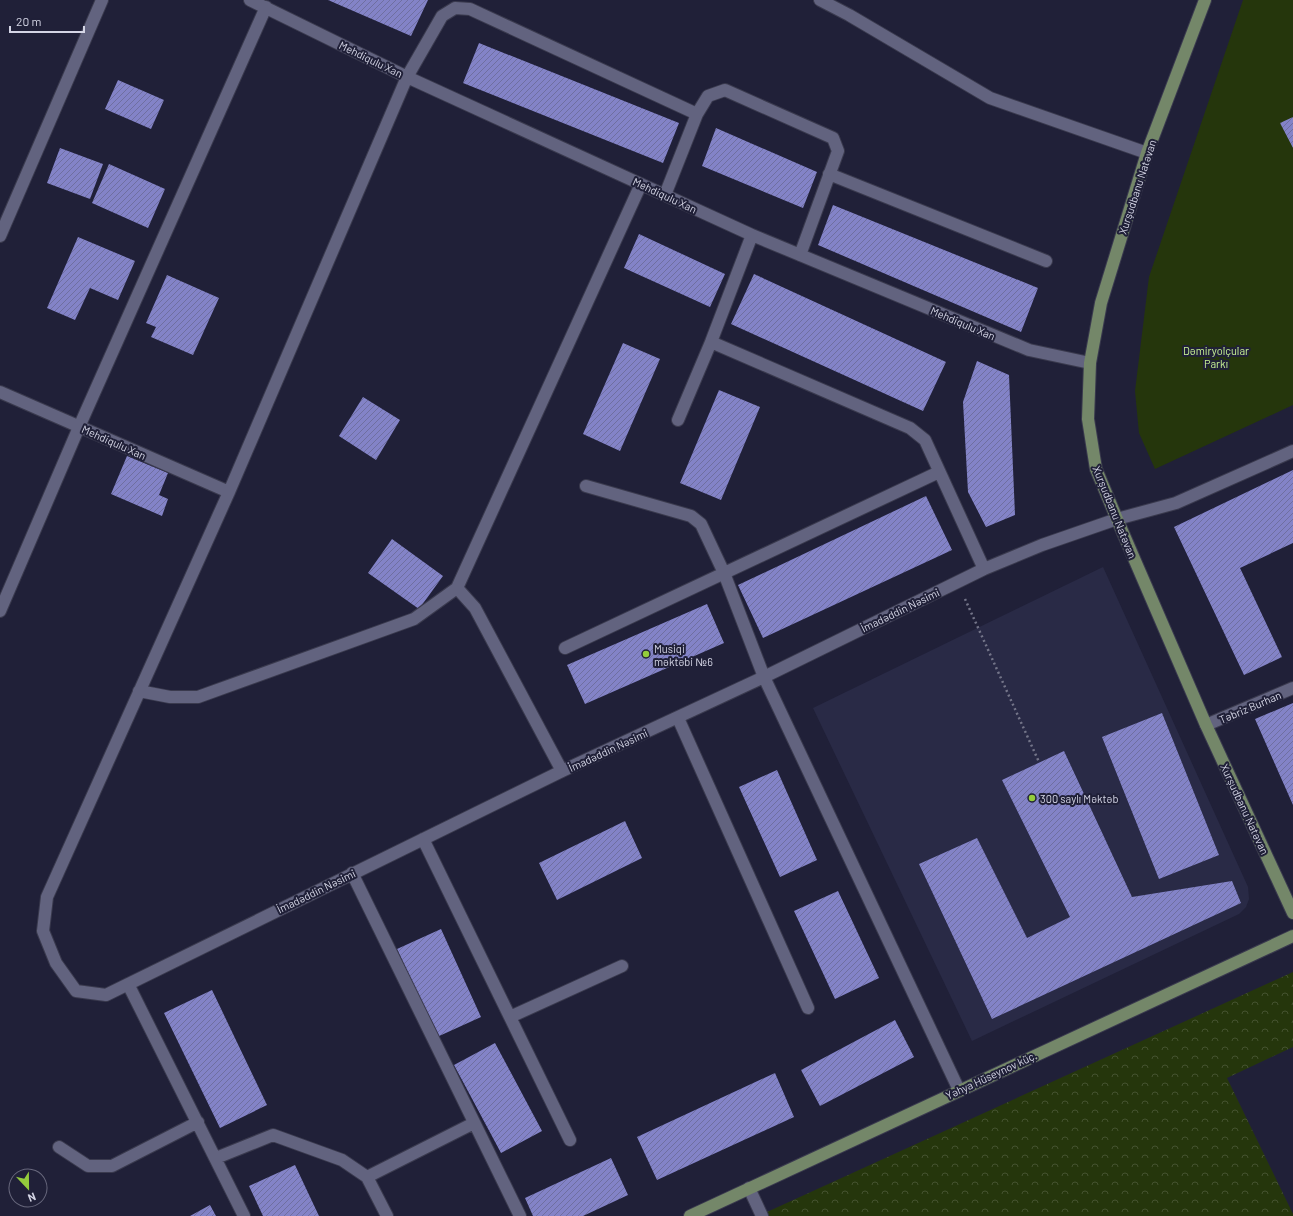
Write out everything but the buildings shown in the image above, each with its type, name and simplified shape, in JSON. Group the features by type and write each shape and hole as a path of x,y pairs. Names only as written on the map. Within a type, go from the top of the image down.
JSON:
{"main road":[{"name":"Xurşudbanu Natəvan","path":"1205,0 1148,153 1101,303 1090,363 1088,419 1096,469 1117,520 1206,725 1293,913"},
{"name":"Yəhya Hüseynov küç.","path":"690,1216 1293,936"}],"street":[{"path":"0,236 102,0"},
{"name":"Mehdiqulu Xan","path":"250,0 407,77 752,235 1029,350 1090,363"},
{"path":"820,0 850,15 990,98 1148,153"},
{"path":"0,611 79,426 266,7"},
{"path":"641,184 457,588 414,619 198,697 170,697 139,691 229,492 407,77 442,16 455,8 470,9 697,114"},
{"path":"665,195 697,114 708,96 725,90 833,138 838,151 800,255"},
{"path":"829,174 1046,261"},
{"path":"678,420 711,342 752,235"},
{"path":"711,342 910,428 925,440 984,569"},
{"name":"Mehdiqulu Xan","path":"0,392 229,492"},
{"name":"İmadəddin Nəsimi","path":"139,691 47,897 43,931 56,963 76,991 106,995 562,771 764,677 984,569 1042,545 1117,520 1176,504 1293,451"},
{"path":"565,648 939,472"},
{"path":"586,486 691,516 701,524 724,573 764,677 959,1090"},
{"path":"457,588 475,608 562,771"},
{"name":"Təbriz Burhan","path":"1206,725 1293,688"},
{"path":"678,718 808,1008"},
{"path":"423,839 570,1140"},
{"path":"352,873 520,1216"},
{"path":"510,1017 622,966"},
{"path":"128,984 244,1216"},
{"path":"59,1147 88,1166 112,1166 198,1122"},
{"path":"367,1177 474,1123"},
{"path":"216,1158 273,1135 342,1160 367,1177 387,1216"},
{"path":"749,1188 762,1216"}],"path":[{"path":"957,583 1039,762"}],"shaded area":[{"name":"300 saylı Məktəb","path":"1103,567 1248,887 1249,899 1246,907 1239,914 972,1041 813,708"}],"green space":[{"name":"Dəmiryolçular Parkı","path":"1243,0 1293,0 1293,405 1155,469 1139,433 1135,391 1149,277"},
{"path":"1293,972 1293,1047 1227,1078 1293,1216 758,1216"}],"place":[{"name":"Musiqi məktəbi №6","path":"646,654"},
{"name":"300 saylı Məktəb","path":"1032,798"}]}
